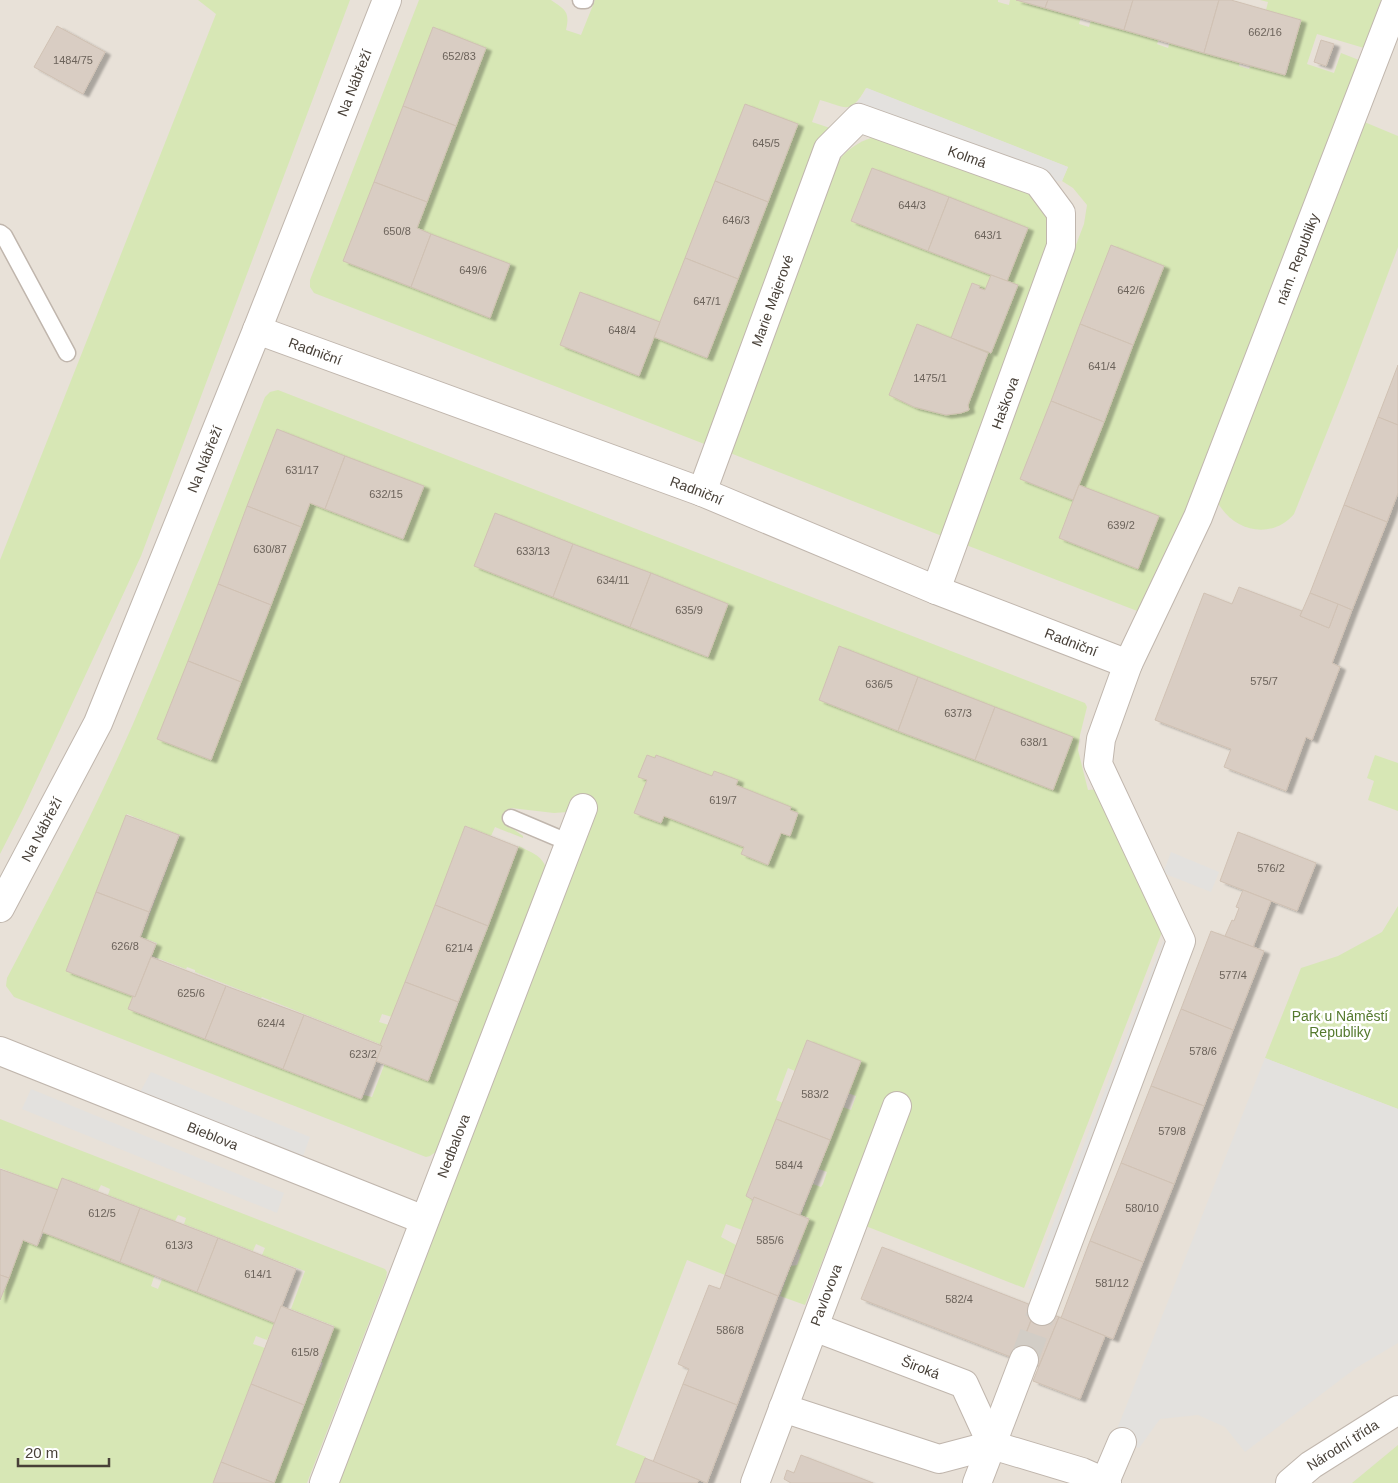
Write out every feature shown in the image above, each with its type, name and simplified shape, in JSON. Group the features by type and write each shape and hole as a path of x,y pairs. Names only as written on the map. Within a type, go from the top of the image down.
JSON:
{"street":[{"name":"Na Nábřeží","path":"0,908 98,723 257,330 387,0"},
{"name":"nám. Republiky","path":"1042,1311 1180,941 1098,764 1101,739 1128,664 1198,517 1397,0"},
{"name":"Kolmá","path":"859,118 1038,182 1061,213"},
{"name":"Marie Majerové","path":"702,492 828,149 859,118"},
{"name":"Haškova","path":"936,590 1061,246 1061,213"},
{"name":"Radniční","path":"257,330 702,492 936,590 1128,664"},
{"name":"Nedbalova","path":"324,1483 583,808"},
{"name":"Bieblova","path":"0,1051 424,1220"},
{"name":"Pavlovova","path":"755,1483 897,1106"},
{"name":"Široká","path":"814,1327 964,1384 992,1444"},
{"path":"978,1483 1024,1360"},
{"path":"783,1408 939,1459 992,1444 1082,1472 1106,1482 1122,1442"},
{"name":"Národní třída","path":"1290,1483 1311,1465 1398,1410"}],"lane":[{"path":"0,233 4,236 67,353"},
{"path":"511,818 570,843"}],"shaded area":[{"path":"0,0 1398,0 1398,1483 0,1483"},
{"path":"867,88 1068,167 1062,181 1038,182 859,118 857,103"},
{"path":"1171,852 1219,872 1211,892 1163,873"},
{"path":"1163,941 1178,948 1048,1295 1028,1288"},
{"path":"1265,1058 1398,1109 1398,1343 1356,1368 1245,1452 1225,1427 1198,1415 1160,1419 1139,1448 1113,1439"},
{"path":"151,1072 310,1137 302,1159 139,1094"},
{"path":"31,1089 284,1193 277,1213 22,1109"}],"green space":[{"path":"198,0 350,0 141,556 23,809 0,854 0,560 216,14"},
{"path":"419,0 551,0 566,12 566,30 581,35 595,0 998,0 998,2 1009,5 1010,0 1020,0 1081,17 1079,24 1089,27 1091,20 1159,39 1157,44 1168,48 1170,42 1240,62 1239,66 1249,69 1251,65 1286,75 1301,20 1266,10 1268,2 1260,0 1381,0 1364,48 1317,34 1307,64 1334,73 1341,53 1359,60 1145,614 961,543 1084,224 1087,205 1073,188 1062,181 1068,167 866,88 856,103 851,106 842,107 820,100 812,122 830,128 707,445 314,293 310,287 310,280"},
{"path":"1362,121 1398,136 1398,247 1346,385 1294,514 1274,528 1252,529 1232,519 1217,501"},
{"path":"880,136 1028,190 1043,204 1054,231 942,536 725,451 838,161 857,144"},
{"path":"278,390 1085,703 1087,707 1078,750 1088,790 1100,789 1163,926 1024,1288 863,1225 885,1101 805,1305 780,1296 791,1266 797,1265 801,1254 799,1253 800,1250 797,1249 809,1218 801,1215 813,1184 821,1187 823,1184 827,1172 819,1169 843,1107 851,1110 856,1096 848,1093 861,1061 807,1040 795,1071 788,1068 776,1100 783,1103 746,1196 753,1200 742,1230 726,1224 721,1237 736,1245 725,1275 687,1260 616,1445 646,1457 636,1483 333,1483 568,812 554,813 511,808 505,823 523,836 523,838 495,827 491,836 466,826 392,1017 382,1014 379,1022 389,1025 382,1045 195,972 195,970 187,967 186,969 152,956 157,943 141,937 180,835 127,814 67,970 134,996 129,1008 362,1099 364,1095 372,1097 385,1063 429,1080 519,846 542,860 546,868 437,1151 430,1156 426,1157 14,997 6,986 7,978 88,820 133,724 184,602 265,397 270,392"},
{"path":"1375,755 1398,763 1398,811 1368,800 1374,781 1367,778"},
{"name":"Park u Náměstí Republiky","path":"1398,906 1398,1109 1265,1058 1301,968 1338,956 1382,932"},
{"path":"0,1119 385,1269 387,1272 386,1278 307,1483 274,1483 318,1370 320,1371 323,1363 321,1362 334,1327 291,1309 305,1271 262,1255 265,1248 256,1244 253,1251 184,1224 186,1218 178,1215 175,1221 108,1195 110,1189 101,1185 98,1191 63,1178 58,1190 0,1168"},
{"path":"44,1232 155,1274 151,1286 158,1289 163,1277 275,1323 267,1340 256,1336 253,1344 265,1348 213,1483 0,1483 0,1301 24,1238 39,1244"},
{"path":"1398,1445 1398,1483 1352,1483"}],"building":[{"path":"1016,0 1048,0 1045,8"},
{"path":"1048,0 1133,0 1124,30 1045,8"},
{"path":"1133,0 1219,0 1204,53 1124,30"},
{"path":"1219,0 1231,0 1301,20 1285,75 1204,53"},
{"path":"57,26 105,52 83,94 34,67"},
{"path":"433,27 486,48 456,126 403,106"},
{"path":"1321,40 1334,44 1326,66 1314,62"},
{"path":"745,104 798,124 768,202 715,181"},
{"path":"403,106 456,126 427,202 374,182"},
{"path":"872,168 949,197 928,251 851,221"},
{"path":"715,181 768,202 738,279 685,258"},
{"path":"374,182 427,202 417,228 431,234 411,287 343,261"},
{"path":"949,197 1028,228 1007,281 928,251"},
{"path":"431,234 510,264 490,318 411,287"},
{"path":"1111,245 1164,266 1133,345 1080,324"},
{"path":"685,258 738,279 707,358 654,337"},
{"path":"991,275 1018,285 991,353 951,338 972,283 985,290"},
{"path":"580,292 660,322 639,376 560,345"},
{"path":"917,324 988,353 968,405 969,410 946,415 914,407 889,395"},
{"path":"1080,324 1133,345 1104,422 1051,401"},
{"path":"1398,365 1398,425 1378,417"},
{"path":"1051,401 1104,422 1073,500 1020,479"},
{"path":"1378,417 1398,425 1398,493 1387,522 1344,505"},
{"path":"277,429 345,456 325,509 310,503 301,527 247,506"},
{"path":"345,456 424,486 403,539 325,509"},
{"path":"1079,485 1159,516 1138,569 1059,538"},
{"path":"1344,505 1387,522 1352,610 1310,593"},
{"path":"247,506 301,527 271,605 218,584"},
{"path":"495,513 573,544 553,597 474,566"},
{"path":"573,544 651,573 630,627 553,597"},
{"path":"651,573 728,604 708,657 630,627"},
{"path":"218,584 271,605 241,682 188,661"},
{"path":"1239,587 1302,611 1300,616 1329,628 1338,604 1352,610 1332,663 1340,667 1312,740 1306,737 1286,791 1224,767 1231,749 1155,720 1204,593 1232,604"},
{"path":"1310,593 1338,604 1329,628 1300,616"},
{"path":"839,646 918,677 898,731 819,700"},
{"path":"188,661 241,682 211,760 157,739"},
{"path":"918,677 995,707 975,760 898,731"},
{"path":"995,707 1073,737 1053,790 975,760"},
{"path":"647,755 655,758 656,755 712,776 714,771 738,780 736,785 791,807 790,810 798,813 790,836 781,833 768,865 741,854 744,847 664,816 661,823 634,813 647,780 638,777"},
{"path":"126,815 179,835 149,912 96,892"},
{"path":"465,826 518,847 488,926 435,905"},
{"path":"1238,832 1316,863 1297,911 1220,881"},
{"path":"1243,890 1271,901 1253,947 1225,936 1232,920 1234,921 1239,908 1236,907"},
{"path":"96,892 149,912 140,937 156,944 135,997 66,971"},
{"path":"435,905 488,926 458,1002 405,982"},
{"path":"1211,931 1264,951 1233,1030 1181,1009"},
{"path":"151,957 226,986 205,1039 128,1009 133,996 135,997"},
{"path":"405,982 458,1002 428,1081 376,1061 382,1046 380,1045"},
{"path":"226,986 304,1015 283,1069 205,1039"},
{"path":"1181,1009 1233,1030 1204,1106 1151,1086"},
{"path":"304,1015 382,1046 361,1099 283,1069"},
{"path":"807,1040 861,1061 830,1140 776,1119"},
{"path":"1151,1086 1204,1106 1174,1184 1121,1163"},
{"path":"776,1119 830,1140 799,1216 754,1197 753,1200 746,1196"},
{"path":"1121,1163 1174,1184 1143,1262 1090,1241"},
{"path":"0,1169 58,1190 37,1246 23,1240 9,1278 0,1275"},
{"path":"62,1178 140,1208 120,1262 42,1232"},
{"path":"754,1197 809,1219 778,1296 725,1275"},
{"path":"140,1208 218,1238 197,1292 120,1262"},
{"path":"218,1238 296,1269 275,1323 197,1292"},
{"path":"1090,1241 1143,1262 1113,1339 1061,1318"},
{"path":"882,1247 1036,1307 1016,1359 861,1299"},
{"path":"0,1275 9,1278 0,1300"},
{"path":"725,1275 778,1296 737,1405 683,1384 689,1369 678,1364 709,1285 720,1289"},
{"path":"281,1306 334,1327 304,1405 251,1384"},
{"path":"1036,1308 1059,1317 1039,1366 1017,1357"},
{"path":"1059,1317 1105,1336 1080,1399 1033,1381"},
{"path":"251,1384 304,1405 274,1483 221,1462"},
{"path":"683,1384 737,1405 707,1483 653,1462"},
{"path":"801,1455 873,1483 791,1483 784,1479 787,1470 794,1473"},
{"path":"645,1458 699,1480 697,1483 635,1483"},
{"path":"221,1462 274,1483 213,1483"}],"tunnel":[{"path":"1024,1360 1042,1311"}]}
